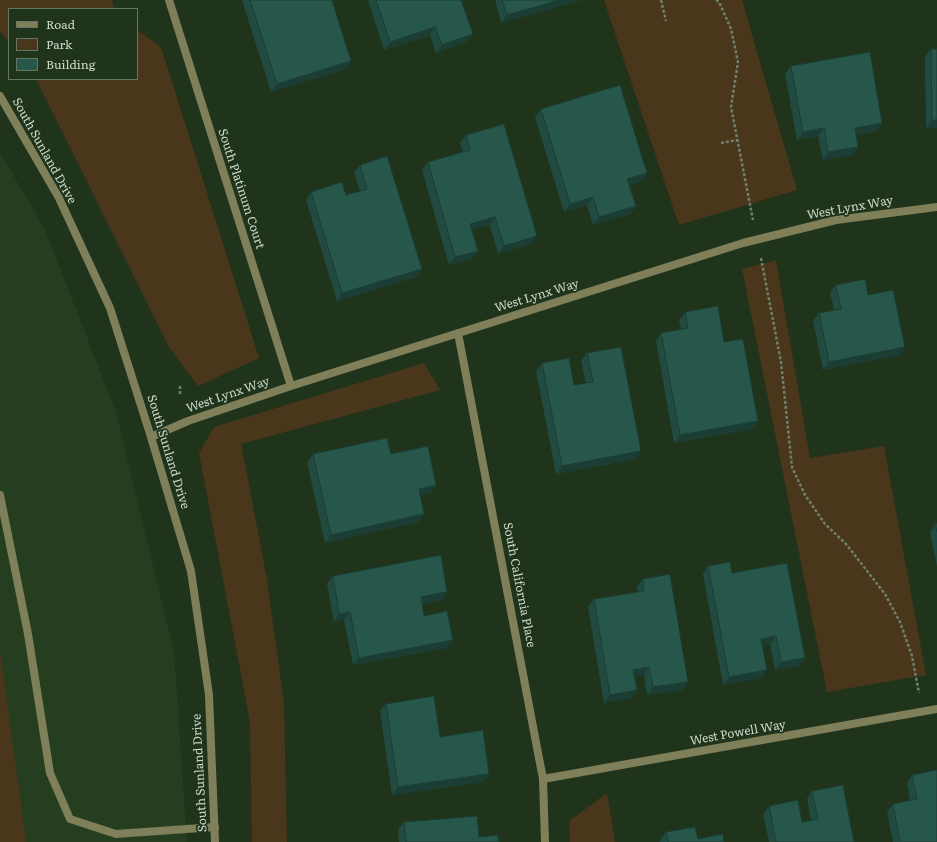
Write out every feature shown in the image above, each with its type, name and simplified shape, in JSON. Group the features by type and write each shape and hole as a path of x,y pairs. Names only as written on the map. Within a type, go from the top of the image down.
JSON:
{"street":[{"name":"South Platinum Court","path":"169,0 290,386"},
{"name":"South Sunland Drive","path":"0,96 59,198 110,308 151,436 191,572 208,695 215,842"},
{"name":"West Lynx Way","path":"151,436 188,421 290,386 757,240 836,220 937,207"},
{"name":"South California Place","path":"458,333 543,779 545,842"},
{"path":"0,495 28,634 50,773 70,819 116,834 215,827"},
{"name":"West Powell Way","path":"543,779 937,709"}],"path":[{"path":"661,0 666,21"},
{"path":"716,0 719,2 731,29 738,62 731,107 781,362 792,467 805,495 825,524 846,544 880,588 900,622 912,656 922,712"},
{"path":"721,143 737,140"},
{"path":"180,384 180,394"}],"shaded area":[{"path":"0,153 44,227 116,412 174,653 187,842 0,842"}],"green space":[{"path":"0,0 112,0 114,8 8,8 8,42 0,31"},
{"path":"604,0 742,0 797,190 679,225"},
{"path":"138,31 161,47 259,358 198,386 169,347 36,80 138,80"},
{"path":"776,260 810,458 884,446 926,675 827,692 742,269"},
{"path":"424,363 440,390 241,444 267,579 284,704 287,842 252,842 250,722 199,453 214,427"},
{"path":"0,650 4,679 26,842 0,842"},
{"path":"607,793 615,842 570,842 569,821"}],"building":[{"path":"250,0 332,0 351,61 277,84"},
{"path":"376,0 461,0 473,34 442,45 435,27 390,42"},
{"path":"502,0 560,0 507,15"},
{"path":"931,49 937,49 937,120 932,120"},
{"path":"870,52 882,123 855,128 858,147 828,152 824,128 803,132 791,66"},
{"path":"620,85 647,173 627,179 636,206 599,217 593,197 570,204 541,109"},
{"path":"504,124 537,236 504,246 495,217 470,224 478,251 455,257 428,162 470,150 466,135"},
{"path":"387,156 422,269 342,293 311,192 342,182 346,195 367,189 360,165"},
{"path":"865,279 868,295 893,290 905,347 829,362 819,313 841,309 836,285"},
{"path":"718,306 724,342 743,339 758,421 680,435 661,333 688,328 685,312"},
{"path":"621,347 641,451 562,466 542,363 569,358 574,385 593,382 587,353"},
{"path":"387,438 391,454 428,446 436,485 419,489 424,514 331,535 313,454"},
{"path":"441,555 447,592 421,597 424,616 447,611 453,640 359,658 350,612 339,614 333,576"},
{"path":"730,562 732,573 787,563 805,658 781,662 776,636 761,639 767,670 729,677 708,566"},
{"path":"670,574 688,682 653,687 649,667 633,670 637,690 610,695 594,599 644,591 643,579"},
{"path":"434,696 440,737 483,730 489,774 398,787 386,704"},
{"path":"937,770 937,842 900,842 893,804 917,799 912,775"},
{"path":"843,785 854,842 776,842 769,806 798,800 802,822 818,819 812,791"},
{"path":"477,816 479,837 498,835 499,842 406,842 404,822"},
{"path":"695,827 698,839 723,834 724,842 668,842 666,832"}]}
